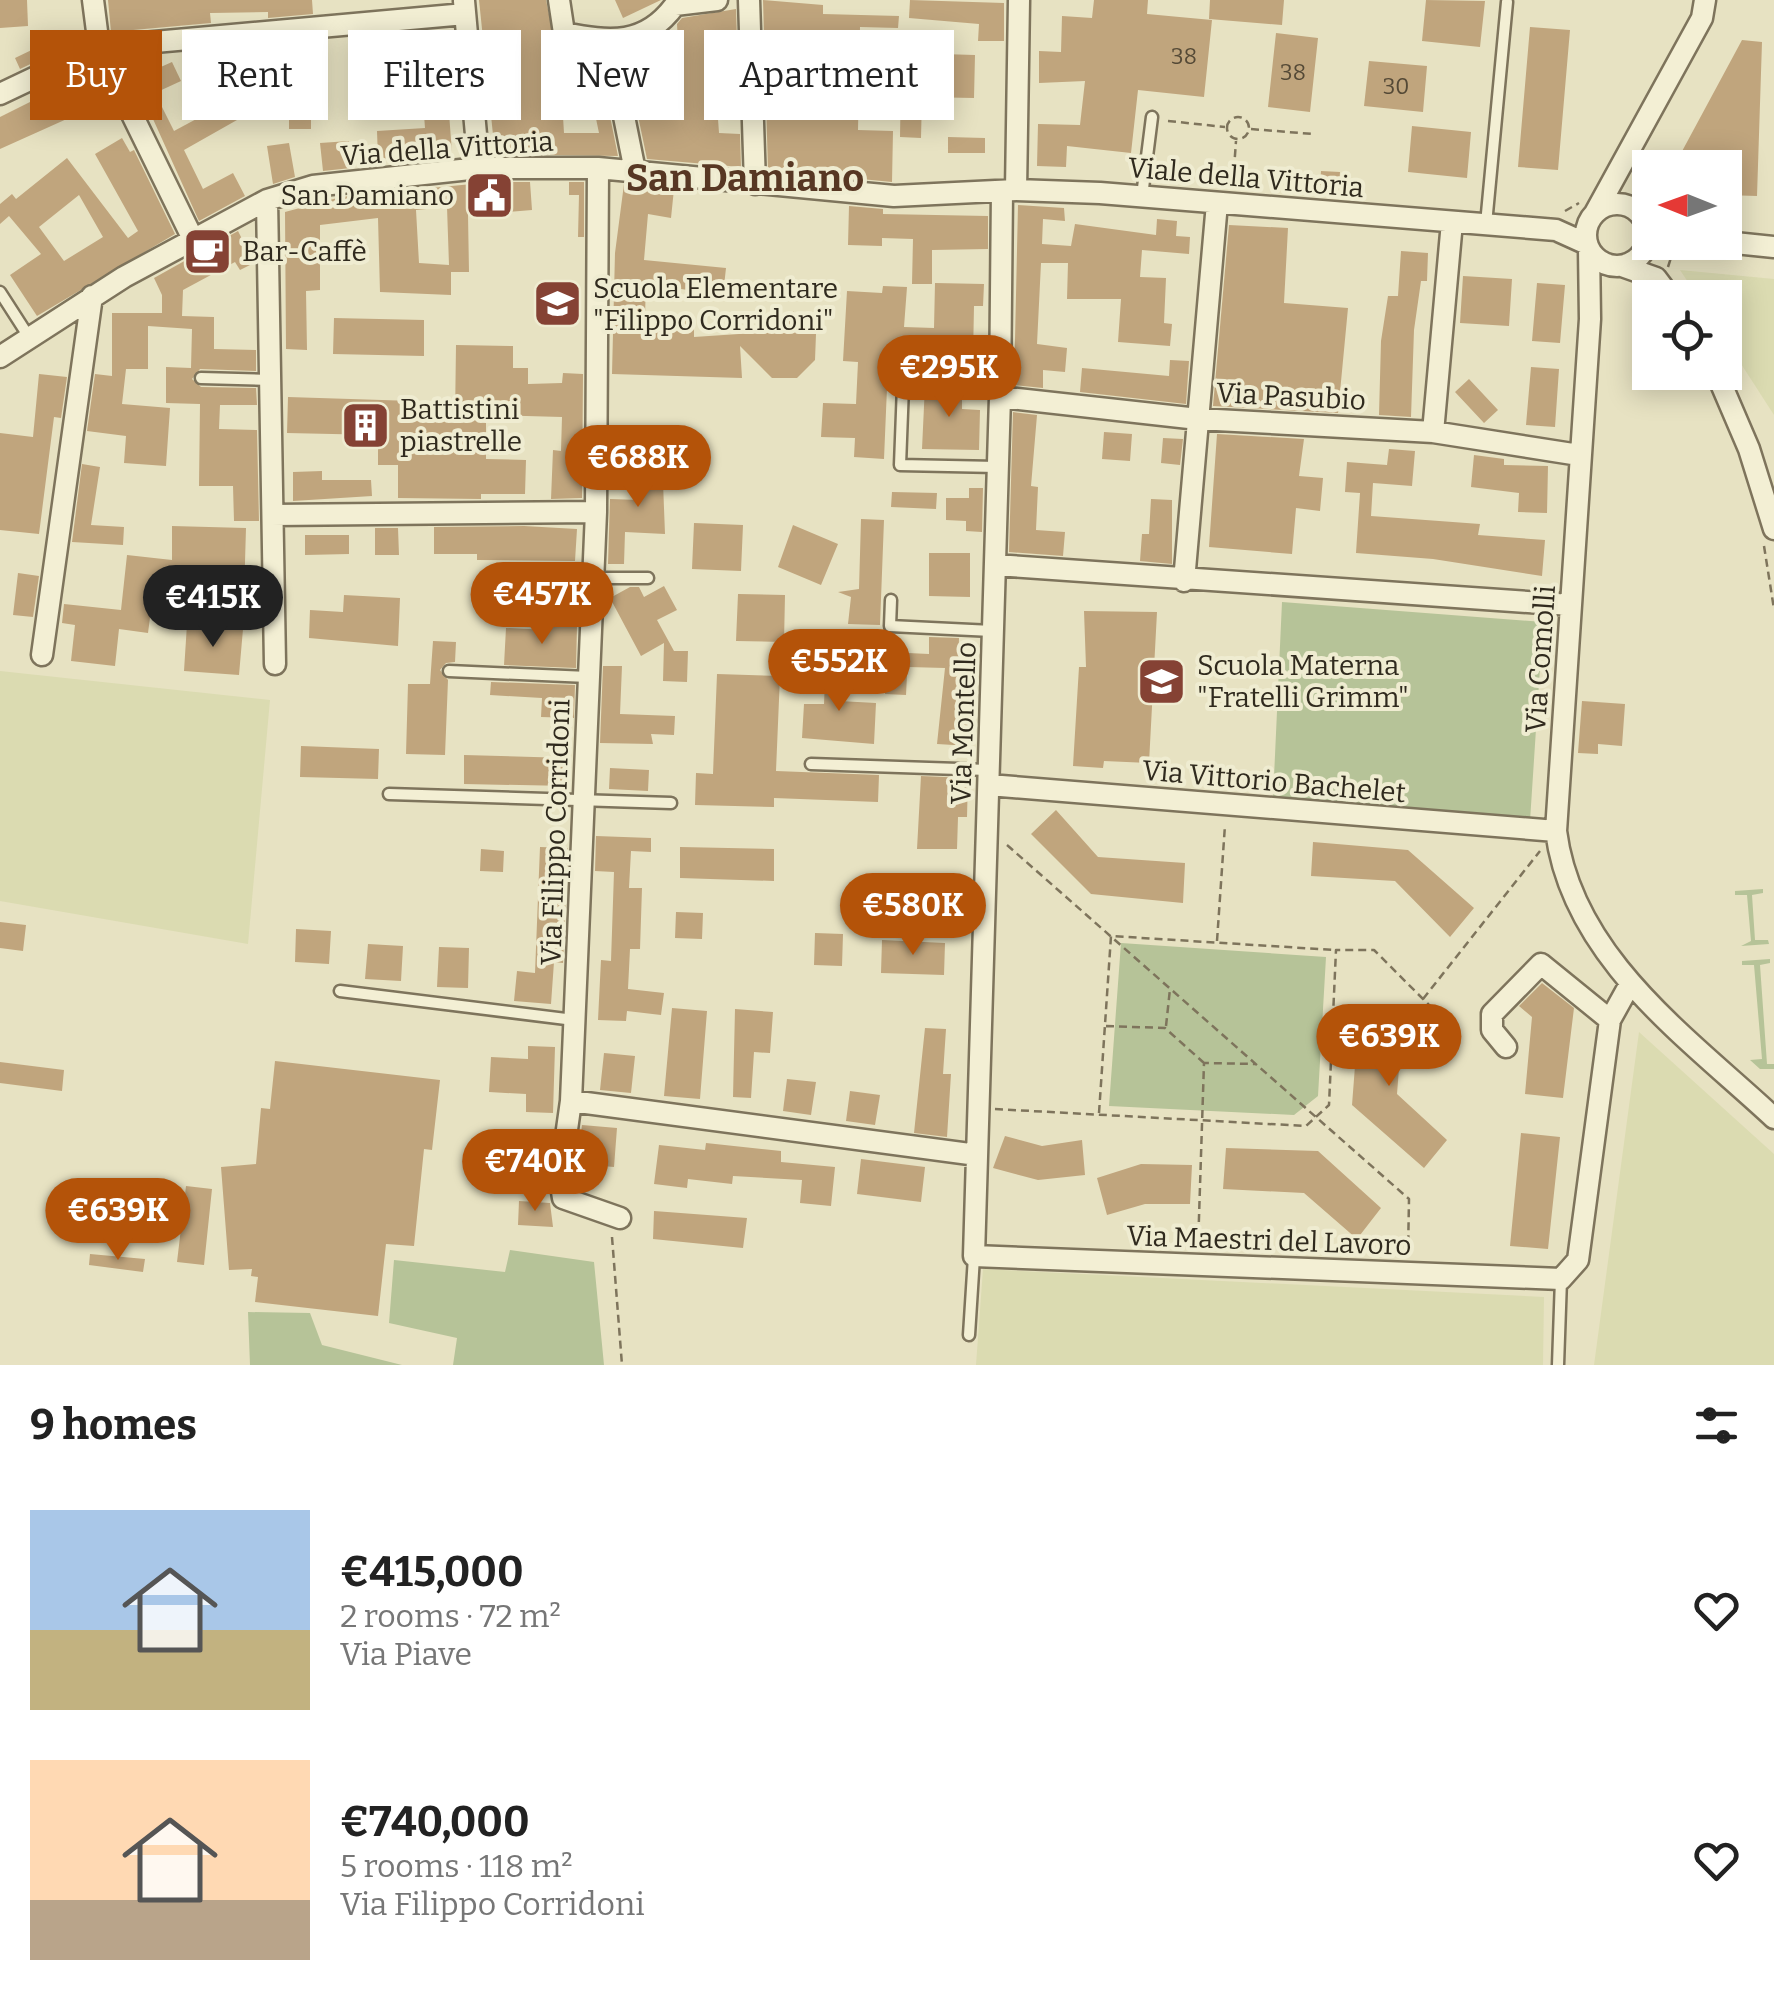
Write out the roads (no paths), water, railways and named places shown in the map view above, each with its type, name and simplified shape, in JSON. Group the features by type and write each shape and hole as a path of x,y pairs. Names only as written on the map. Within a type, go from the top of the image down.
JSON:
{"street":[{"path":"93,0 97,30"},
{"path":"559,0 564,30"},
{"path":"651,30 658,28 675,5 717,0"},
{"path":"749,0 754,184"},
{"name":"Via Montello","path":"974,1256 1000,397 1019,0"},
{"name":"Via Comolli","path":"1720,0 1703,9 1631,152 1589,210 1590,319 1556,832 1560,864 1576,902 1630,984 1774,1118"},
{"path":"162,40 465,7 480,168"},
{"path":"0,94 30,80"},
{"path":"135,120 192,237"},
{"path":"624,120 635,171"},
{"path":"1631,152 1632,184"},
{"name":"Via della Vittoria","path":"0,356 192,237 267,200 314,186 480,168 598,168 894,196 1009,191"},
{"name":"Via Filippo Corridoni","path":"598,168 594,578 571,1101 560,1179 563,1198 613,1217"},
{"name":"Viale della Vittoria","path":"1009,191 1224,200 1486,225 1556,223 1589,210"},
{"path":"267,200 274,664"},
{"path":"1184,581 1224,200"},
{"path":"1589,210 1614,204 1632,205"},
{"path":"1433,432 1452,222"},
{"name":"Viale della Vittoria","path":"1556,223 1588,247"},
{"path":"1742,244 1774,247"},
{"path":"1588,247 1600,261 1660,275"},
{"name":"Via Comolli","path":"1590,319 1604,280 1619,266 1637,260"},
{"path":"1655,260 1662,280"},
{"path":"42,655 92,296"},
{"path":"1724,390 1750,449 1774,529"},
{"name":"Via Pasubio","path":"1000,397 1198,419 1433,432 1579,455"},
{"path":"273,514 596,512"},
{"path":"995,565 1184,581 1572,604"},
{"name":"Via Vittorio Bachelet","path":"989,778 1226,804 1556,832"},
{"path":"1506,1048 1492,1030 1492,1014 1542,964 1610,1020"},
{"path":"1561,1279 1578,1260 1610,1020 1630,984"},
{"path":"571,1101 977,1156"},
{"name":"Via Maestri del Lavoro","path":"974,1256 1561,1279"}],"lane":[{"path":"1486,225 1507,2"},
{"path":"1142,196 1155,118"},
{"path":"0,292 28,337"},
{"path":"201,378 271,380"},
{"path":"903,386 900,465 998,468"},
{"path":"594,578 648,578"},
{"path":"891,600 890,626 993,632"},
{"path":"448,671 589,677"},
{"path":"811,764 989,778"},
{"path":"389,794 671,803"},
{"path":"871,895 985,900"},
{"path":"340,991 574,1020"},
{"path":"969,1335 974,1256"},
{"path":"1558,1365 1561,1279"}],"place":[{"name":"San Damiano","path":"489,195"},
{"name":"Bar-Caffè","path":"207,251"},
{"name":"Scuola Elementare \"Filippo Corridoni\"","path":"558,304"},
{"name":"Battistini piastrelle","path":"365,425"},
{"name":"Scuola Materna \"Fratelli Grimm\"","path":"1162,681"}],"district":[{"name":"San Damiano","path":"745,178"}]}
